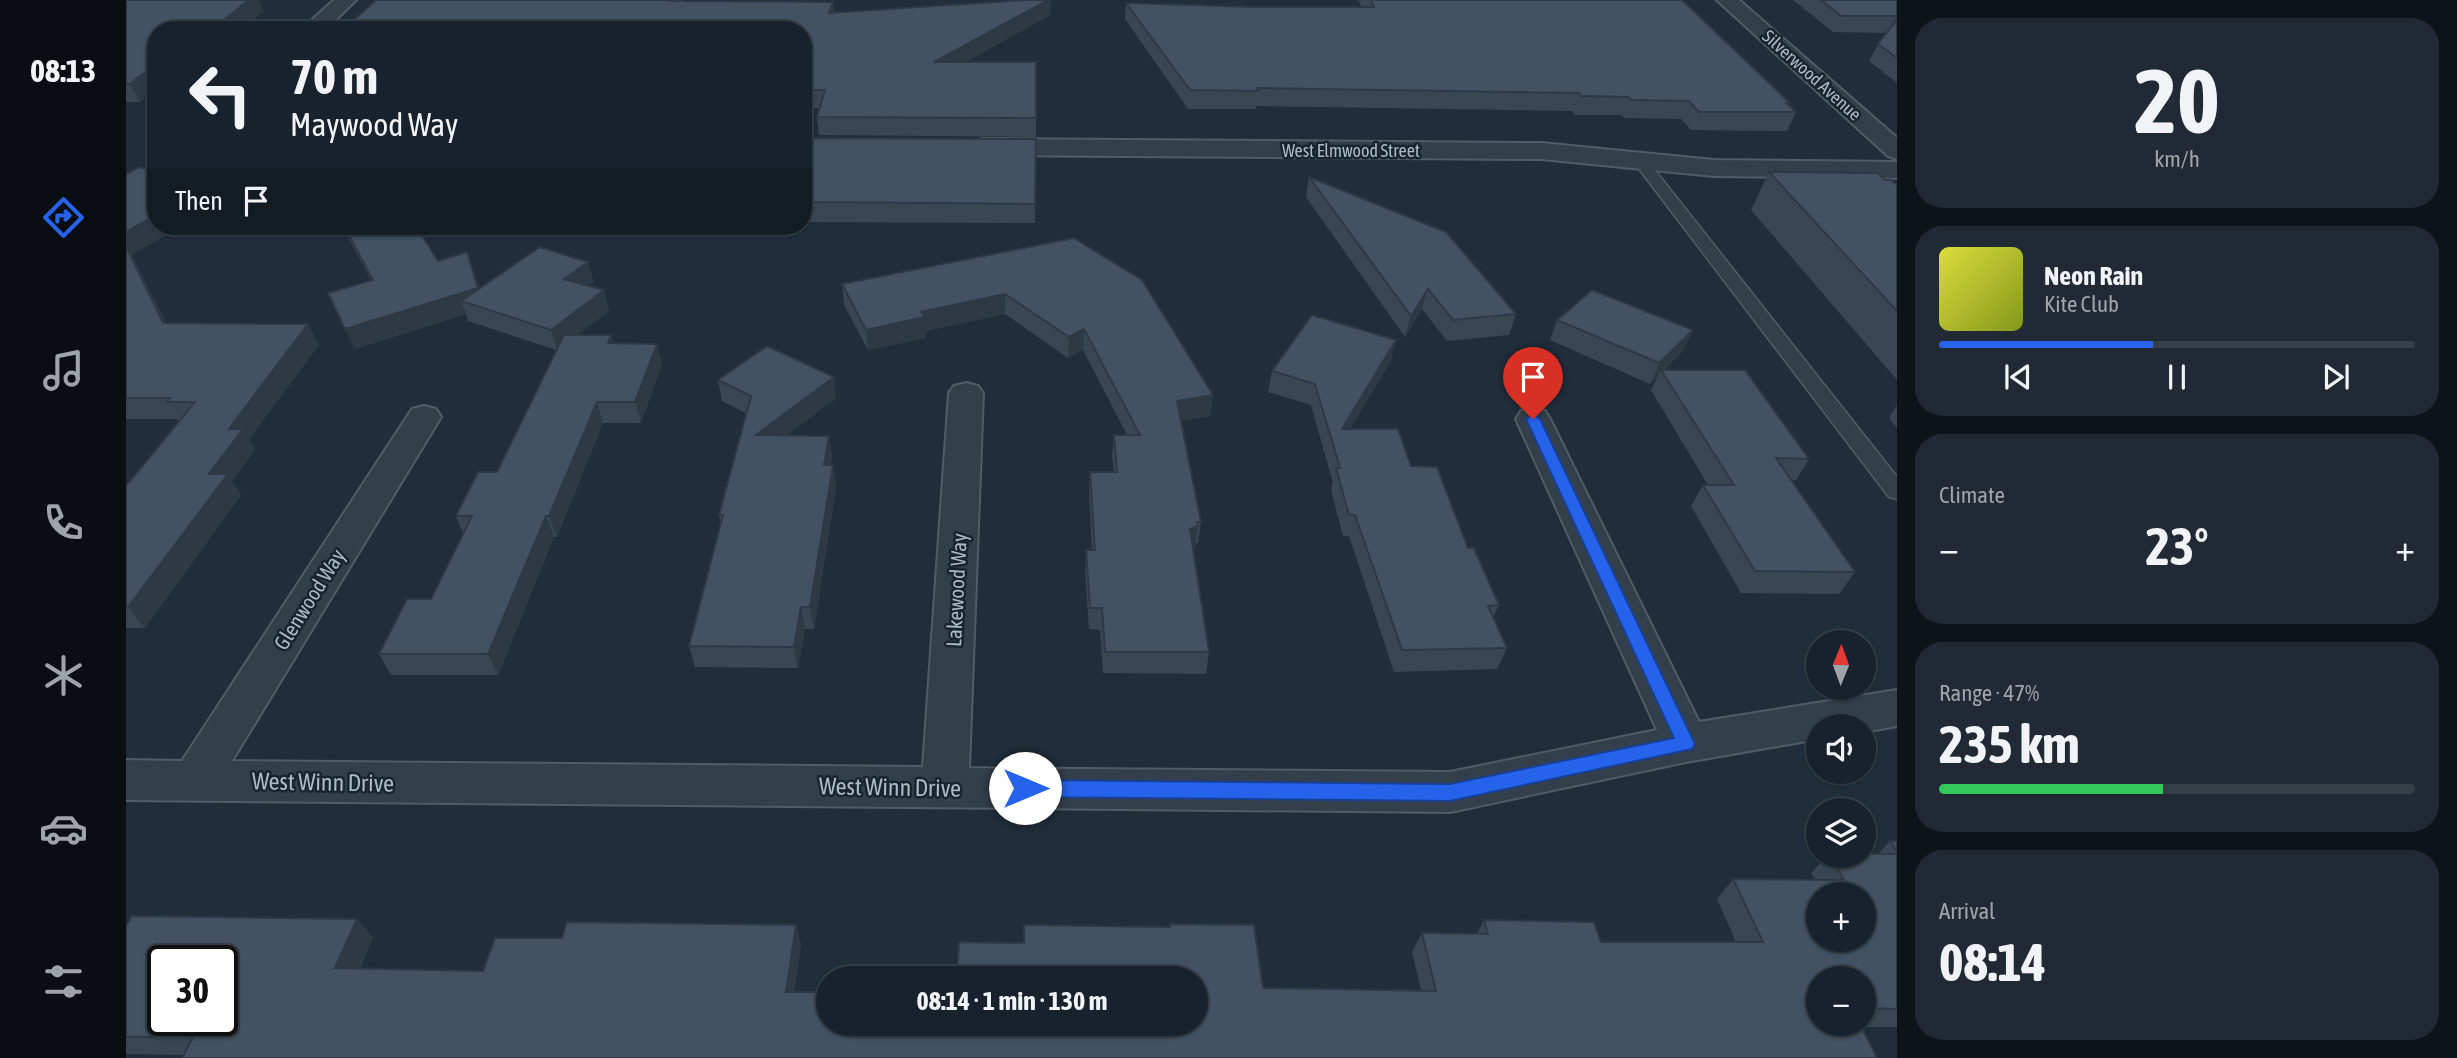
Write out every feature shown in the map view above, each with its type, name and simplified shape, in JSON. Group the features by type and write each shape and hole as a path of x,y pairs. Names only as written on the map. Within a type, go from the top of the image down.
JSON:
{"street":[{"path":"322,21 346,0"},
{"name":"Silverwood Avenue","path":"1727,0 1897,151"},
{"name":"West Elmwood Street","path":"956,147 1541,151 1714,168 1897,170"},
{"name":"Lakewood Way","path":"945,788 966,393"},
{"name":"Glenwood Way","path":"195,781 424,417"},
{"path":"1533,419 1686,744"},
{"name":"West Winn Drive","path":"126,780 1450,792 1686,744 1897,708"}],"lane":[{"path":"1638,159 1897,492"}],"building":[{"path":"126,0 249,0 222,21 147,21 147,71 130,84 126,84"},
{"path":"376,0 833,2 829,13 1048,0 934,62 1036,62 1036,118 817,117 825,90 812,90 812,21 353,21"},
{"path":"1371,0 1682,0 1790,103 1786,103 1796,112 1699,112 1689,101 1631,100 1628,97 1581,96 1579,93 1257,88 1258,91 1190,90 1126,3 1374,7"},
{"path":"1821,0 1897,0 1897,16 1841,16"},
{"path":"1897,19 1897,58 1878,44"},
{"path":"812,138 1036,139 1035,204 812,202"},
{"path":"139,167 147,169 147,220 126,232 126,174"},
{"path":"1769,172 1878,173 1885,180 1891,180 1897,185 1897,311"},
{"path":"1309,177 1446,232 1516,314 1453,320 1428,289 1411,316"},
{"path":"349,235 422,235 438,261 467,252 478,288 345,329 328,293 373,280"},
{"path":"1074,238 1142,280 1213,395 1177,401 1201,522 1197,522 1198,526 1190,529 1209,652 1105,652 1102,608 1090,608 1086,550 1095,550 1090,472 1117,472 1114,435 1140,435 1084,329 1069,337 1005,294 921,312 925,317 866,330 842,284"},
{"path":"126,246 163,323 308,324 229,429 243,429 209,474 228,474 128,607 126,486 195,402 167,402 170,398 126,398"},
{"path":"540,247 588,262 564,279 604,290 551,330 461,301"},
{"path":"1592,290 1693,330 1659,363 1557,320"},
{"path":"1312,315 1396,340 1342,429 1398,429 1411,466 1437,467 1468,548 1474,548 1499,605 1488,606 1507,648 1402,650 1355,515 1349,515 1336,468 1340,468 1315,384 1272,371"},
{"path":"564,335 611,335 608,343 657,344 635,402 597,402 488,654 379,654 407,599 431,599 472,516 456,516 478,472 497,472"},
{"path":"767,346 834,377 756,435 829,436 824,465 833,465 810,607 801,607 794,647 689,646 723,515 719,515 751,396 718,380"},
{"path":"1661,370 1745,370 1809,459 1776,458 1855,572 1755,571 1703,485 1734,485"},
{"path":"1890,841 1897,841 1897,852"},
{"path":"1876,854 1897,854 1897,1009 1876,1008 1876,966 1806,966 1806,1036 1866,1036 1877,1058 182,1058 193,1037 126,1037 126,926 132,916 357,919 335,968 483,971 495,938 562,938 567,922 796,925 786,992 816,992 816,1036 1208,1036 1208,966 958,966 959,942 1024,943 1024,925 1254,925 1263,988 1436,991 1422,933 1488,934 1484,920 1594,922 1601,942 1763,942 1733,879 1844,880 1838,868 1876,868"}],"route":[{"path":"1025,788 1450,792 1686,744 1533,419"}]}
